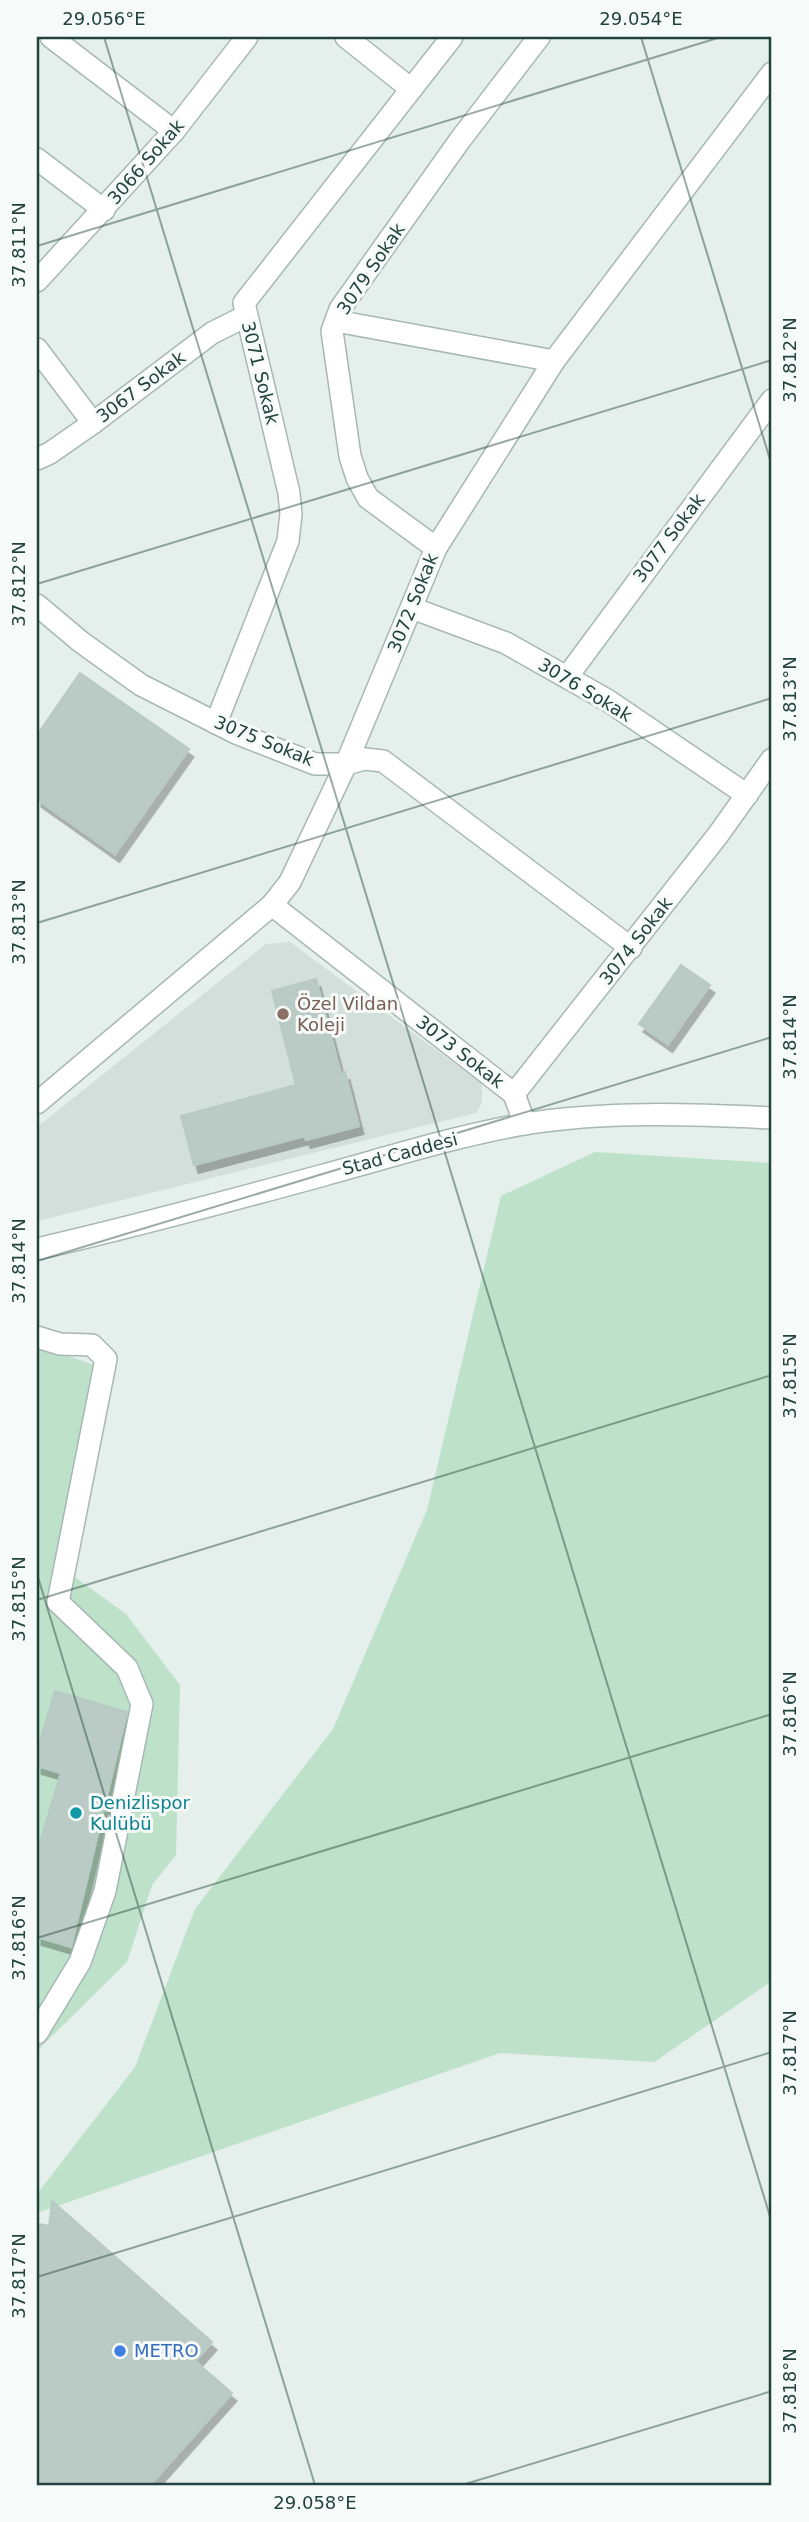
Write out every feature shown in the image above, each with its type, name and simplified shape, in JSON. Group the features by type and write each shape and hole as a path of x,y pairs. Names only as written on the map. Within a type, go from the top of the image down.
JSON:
{"street":[{"path":"51,37 174,131"},
{"name":"3066 Sokak","path":"37,281 174,131 247,37"},
{"path":"346,37 411,89"},
{"name":"3071 Sokak","path":"216,723 288,541 291,514 289,493 244,303 452,37"},
{"name":"3079 Sokak","path":"436,548 368,498 357,478 350,456 332,331 340,309 460,140 539,37"},
{"name":"3072 Sokak","path":"37,1104 272,905 290,882 346,764 436,548 554,361 772,73"},
{"path":"37,159 104,210"},
{"name":"3067 Sokak","path":"37,459 93,423 212,333 246,316"},
{"path":"336,321 554,361"},
{"path":"37,349 93,423"},
{"name":"3077 Sokak","path":"567,677 772,400"},
{"name":"3075 Sokak","path":"37,606 80,642 141,685 216,723 314,764 346,764 365,759 383,761 631,948"},
{"name":"3076 Sokak","path":"412,608 506,643 567,677 607,700 747,795"},
{"name":"3074 Sokak","path":"514,1094 631,948 718,835 772,759"},
{"name":"3073 Sokak","path":"272,905 514,1094"},
{"path":"514,1094 525,1124"},
{"name":"Stad Caddesi","path":"37,1249 223,1203 467,1135 525,1124 569,1118 647,1115 772,1118"},
{"path":"37,1338 60,1344 92,1345 106,1359 58,1602 127,1668 142,1704 105,1891 80,1962 43,2008 37,2033"}],"shaded area":[{"name":"Özel Vildan Koleji","path":"290,942 482,1084 482,1103 476,1113 37,1221 37,1127 266,944"}],"green space":[{"path":"595,1152 772,1163 772,1981 654,2062 500,2053 37,2213 37,2194 135,2067 195,1909 333,1729 427,1510 501,1196"},
{"path":"37,1345 114,1372 72,1575 126,1614 180,1685 176,1855 152,1885 127,1962 37,2051"}],"building":[{"path":"80,673 189,749 115,854 37,799 37,735"},
{"path":"681,965 710,985 668,1044 639,1024"},
{"path":"316,979 341,1074 345,1072 359,1126 306,1140 305,1136 194,1165 181,1116 296,1085 272,991"},
{"name":"Denizlispor Kulübü","path":"55,1691 127,1712 71,1947 37,1937 37,1852 61,1773 37,1766 37,1752"},
{"name":"METRO","path":"52,2201 212,2342 195,2361 232,2393 150,2485 37,2485 37,2240 39,2224 49,2226"}],"place":[{"name":"Özel Vildan Koleji","path":"283,1014"},
{"name":"Denizlispor Kulübü","path":"76,1813"},
{"name":"METRO","path":"120,2351"}]}
